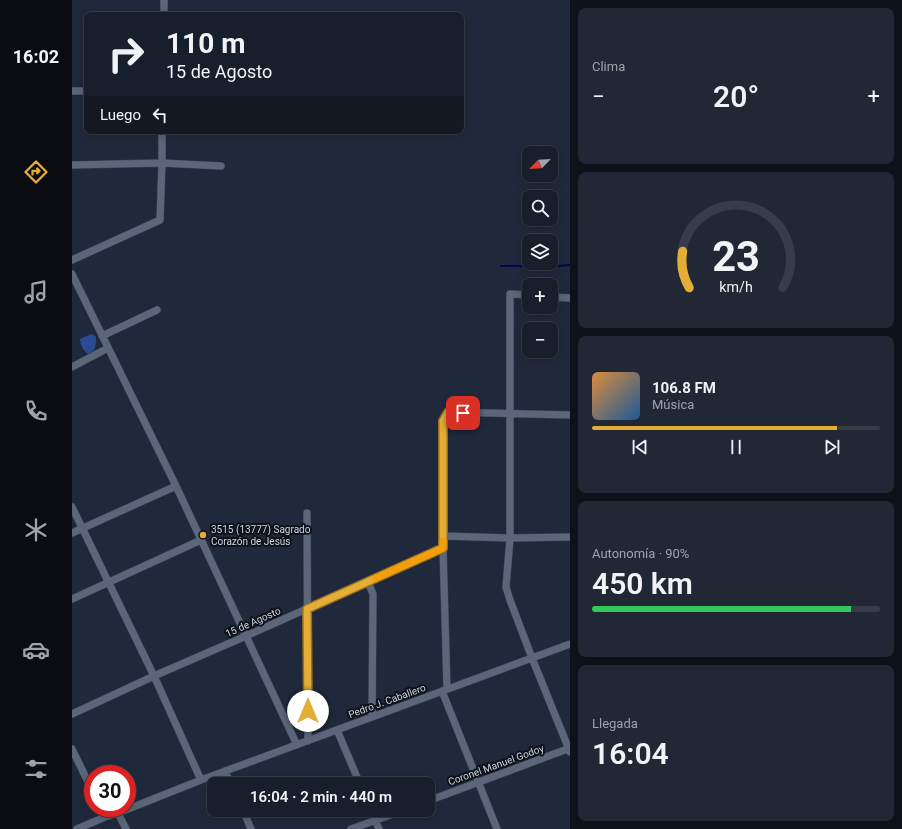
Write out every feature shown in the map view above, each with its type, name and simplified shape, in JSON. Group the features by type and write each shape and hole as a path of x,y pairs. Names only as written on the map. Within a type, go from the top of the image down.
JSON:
{"street":[{"path":"164,0 164,12"},
{"path":"72,91 84,91"},
{"path":"72,260 160,220 162,134"},
{"path":"72,165 162,164 221,166"},
{"path":"72,274 176,486 297,744"},
{"path":"522,295 510,294 510,538 506,587 532,658 570,750"},
{"path":"558,297 570,298"},
{"path":"102,336 157,310"},
{"path":"72,367 108,348"},
{"path":"497,829 444,690 443,421 448,412 570,415"},
{"path":"72,533 176,486"},
{"path":"72,506 154,676 201,780"},
{"path":"307,513 308,740"},
{"path":"443,536 510,538 570,537"},
{"path":"72,599 201,540"},
{"name":"15 de Agosto","path":"72,714 443,548"},
{"path":"368,582 373,594 372,717"},
{"name":"Pedro J. Caballero","path":"136,806 297,744 570,644"},
{"path":"337,730 357,777"},
{"path":"72,749 84,774"},
{"name":"Coronel Manuel Godoy","path":"435,798 570,750"},
{"path":"225,771 228,777"},
{"name":"Pedro J. Caballero","path":"77,829 105,817"},
{"path":"120,817 126,829"},
{"path":"245,817 251,829"},
{"path":"374,817 379,829"},
{"path":"351,829 386,817"}],"shaded area":[{"path":"91,334 96,337 96,346 93,351 88,354 82,347 80,339"}],"waterway":[{"path":"501,266 520,266 532,268 570,265"}],"slow traffic":[{"path":"376,578 443,548 443,541"}],"place":[{"name":"3515 (13777) Sagrado Corazón de Jesús","path":"203,535"}],"route":[{"path":"308,711 307,609 443,548 443,421 448,412 463,413"}]}
